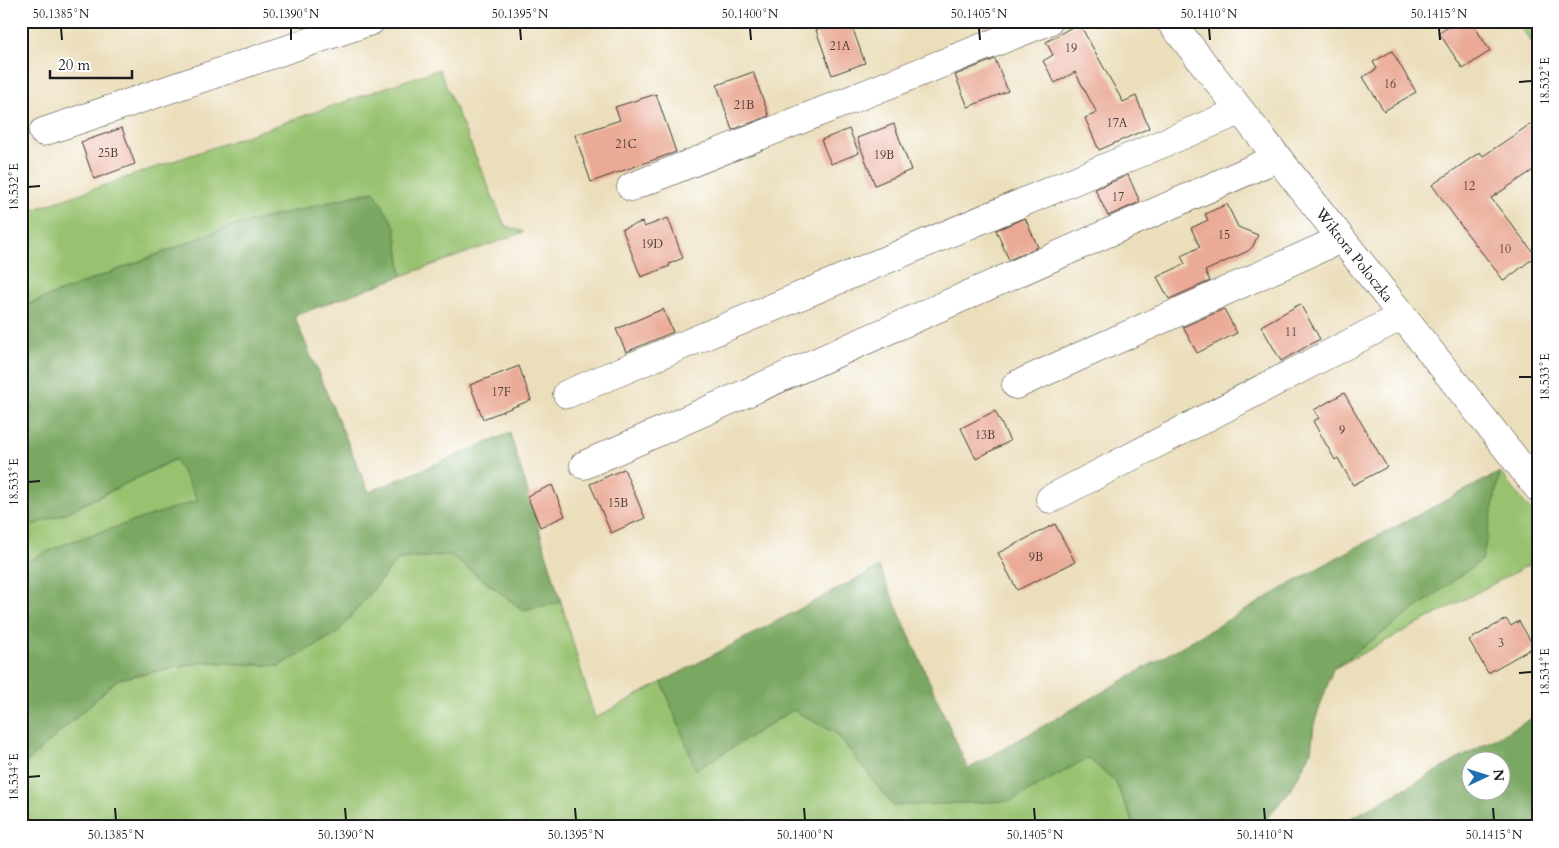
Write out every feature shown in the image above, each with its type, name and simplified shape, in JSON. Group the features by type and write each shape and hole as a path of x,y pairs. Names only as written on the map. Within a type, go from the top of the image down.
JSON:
{"street":[{"path":"43,132 371,21"},
{"path":"631,187 1049,21"},
{"name":"Wiktora Poloczka","path":"1170,21 1538,488"},
{"path":"567,394 1240,111"},
{"path":"584,465 1277,158"},
{"path":"1016,386 1341,239"},
{"path":"1050,498 1402,316"}],"green space":[{"path":"1516,21 1538,21 1538,51"},
{"path":"439,69 505,226 524,232 402,276 395,227 373,191 226,228 21,307 21,214"},
{"path":"374,191 395,227 402,276 294,316 369,492 510,433 561,602 523,610 450,555 398,559 337,633 279,666 204,662 118,679 25,764 21,763 21,564 64,544 198,500 175,459 66,513 21,529 21,307 226,228"},
{"path":"176,459 199,501 64,544 21,564 21,529 66,513"},
{"path":"1500,472 1538,520 1538,560 1333,669 1482,560"},
{"path":"1500,472 1482,560 1333,669 1314,724 1311,752 1292,788 1260,827 1135,827 1115,781 1088,758 1011,801 893,806 837,734 793,710 696,770 662,682 879,567 968,769 1336,558"},
{"path":"450,555 523,610 561,602 595,718 662,682 696,769 793,710 837,734 893,806 1088,758 1115,781 1135,827 21,827 21,763 25,764 118,679 204,662 279,666 337,633 398,559"},
{"path":"1538,715 1538,827 1335,827 1462,757 1462,800 1512,800 1512,750 1475,750"}],"building":[{"path":"840,21 850,21 865,63 832,75 816,30"},
{"path":"1457,21 1471,21 1490,51 1463,69 1439,33"},
{"path":"1079,23 1123,102 1136,96 1149,128 1099,150 1085,118 1097,113 1075,72 1055,83 1043,61 1053,55 1046,42"},
{"path":"1392,51 1416,92 1384,111 1363,77 1377,69 1373,62"},
{"path":"995,59 1008,91 968,107 955,75"},
{"path":"753,72 769,116 732,130 717,85"},
{"path":"656,94 676,152 591,182 575,135 620,120 615,107"},
{"path":"1538,119 1538,167 1491,198 1536,256 1504,281 1432,185 1480,152 1483,156"},
{"path":"894,124 911,170 875,185 857,138"},
{"path":"122,128 135,164 94,179 81,142"},
{"path":"849,129 859,153 831,164 821,140"},
{"path":"1128,175 1140,202 1108,216 1095,189"},
{"path":"1227,204 1238,227 1258,235 1253,246 1248,251 1205,271 1210,281 1169,299 1157,277 1185,264 1181,256 1200,247 1191,228 1208,220 1205,214"},
{"path":"668,218 683,258 669,264 670,266 641,277 622,229 642,222 644,227"},
{"path":"1025,218 1038,247 1009,260 996,230"},
{"path":"1300,304 1320,339 1281,361 1261,326"},
{"path":"663,309 673,332 626,352 616,329"},
{"path":"1224,309 1237,333 1197,353 1183,327"},
{"path":"519,366 531,400 483,419 470,385"},
{"path":"1344,393 1387,467 1353,485 1338,458 1335,460 1313,421 1319,418 1314,410"},
{"path":"995,411 1010,441 976,459 961,428"},
{"path":"624,469 645,518 611,533 590,484"},
{"path":"552,485 565,516 540,527 527,496"},
{"path":"1055,524 1075,562 1017,590 998,553"},
{"path":"1506,619 1511,626 1519,621 1534,647 1488,673 1469,640"}]}
